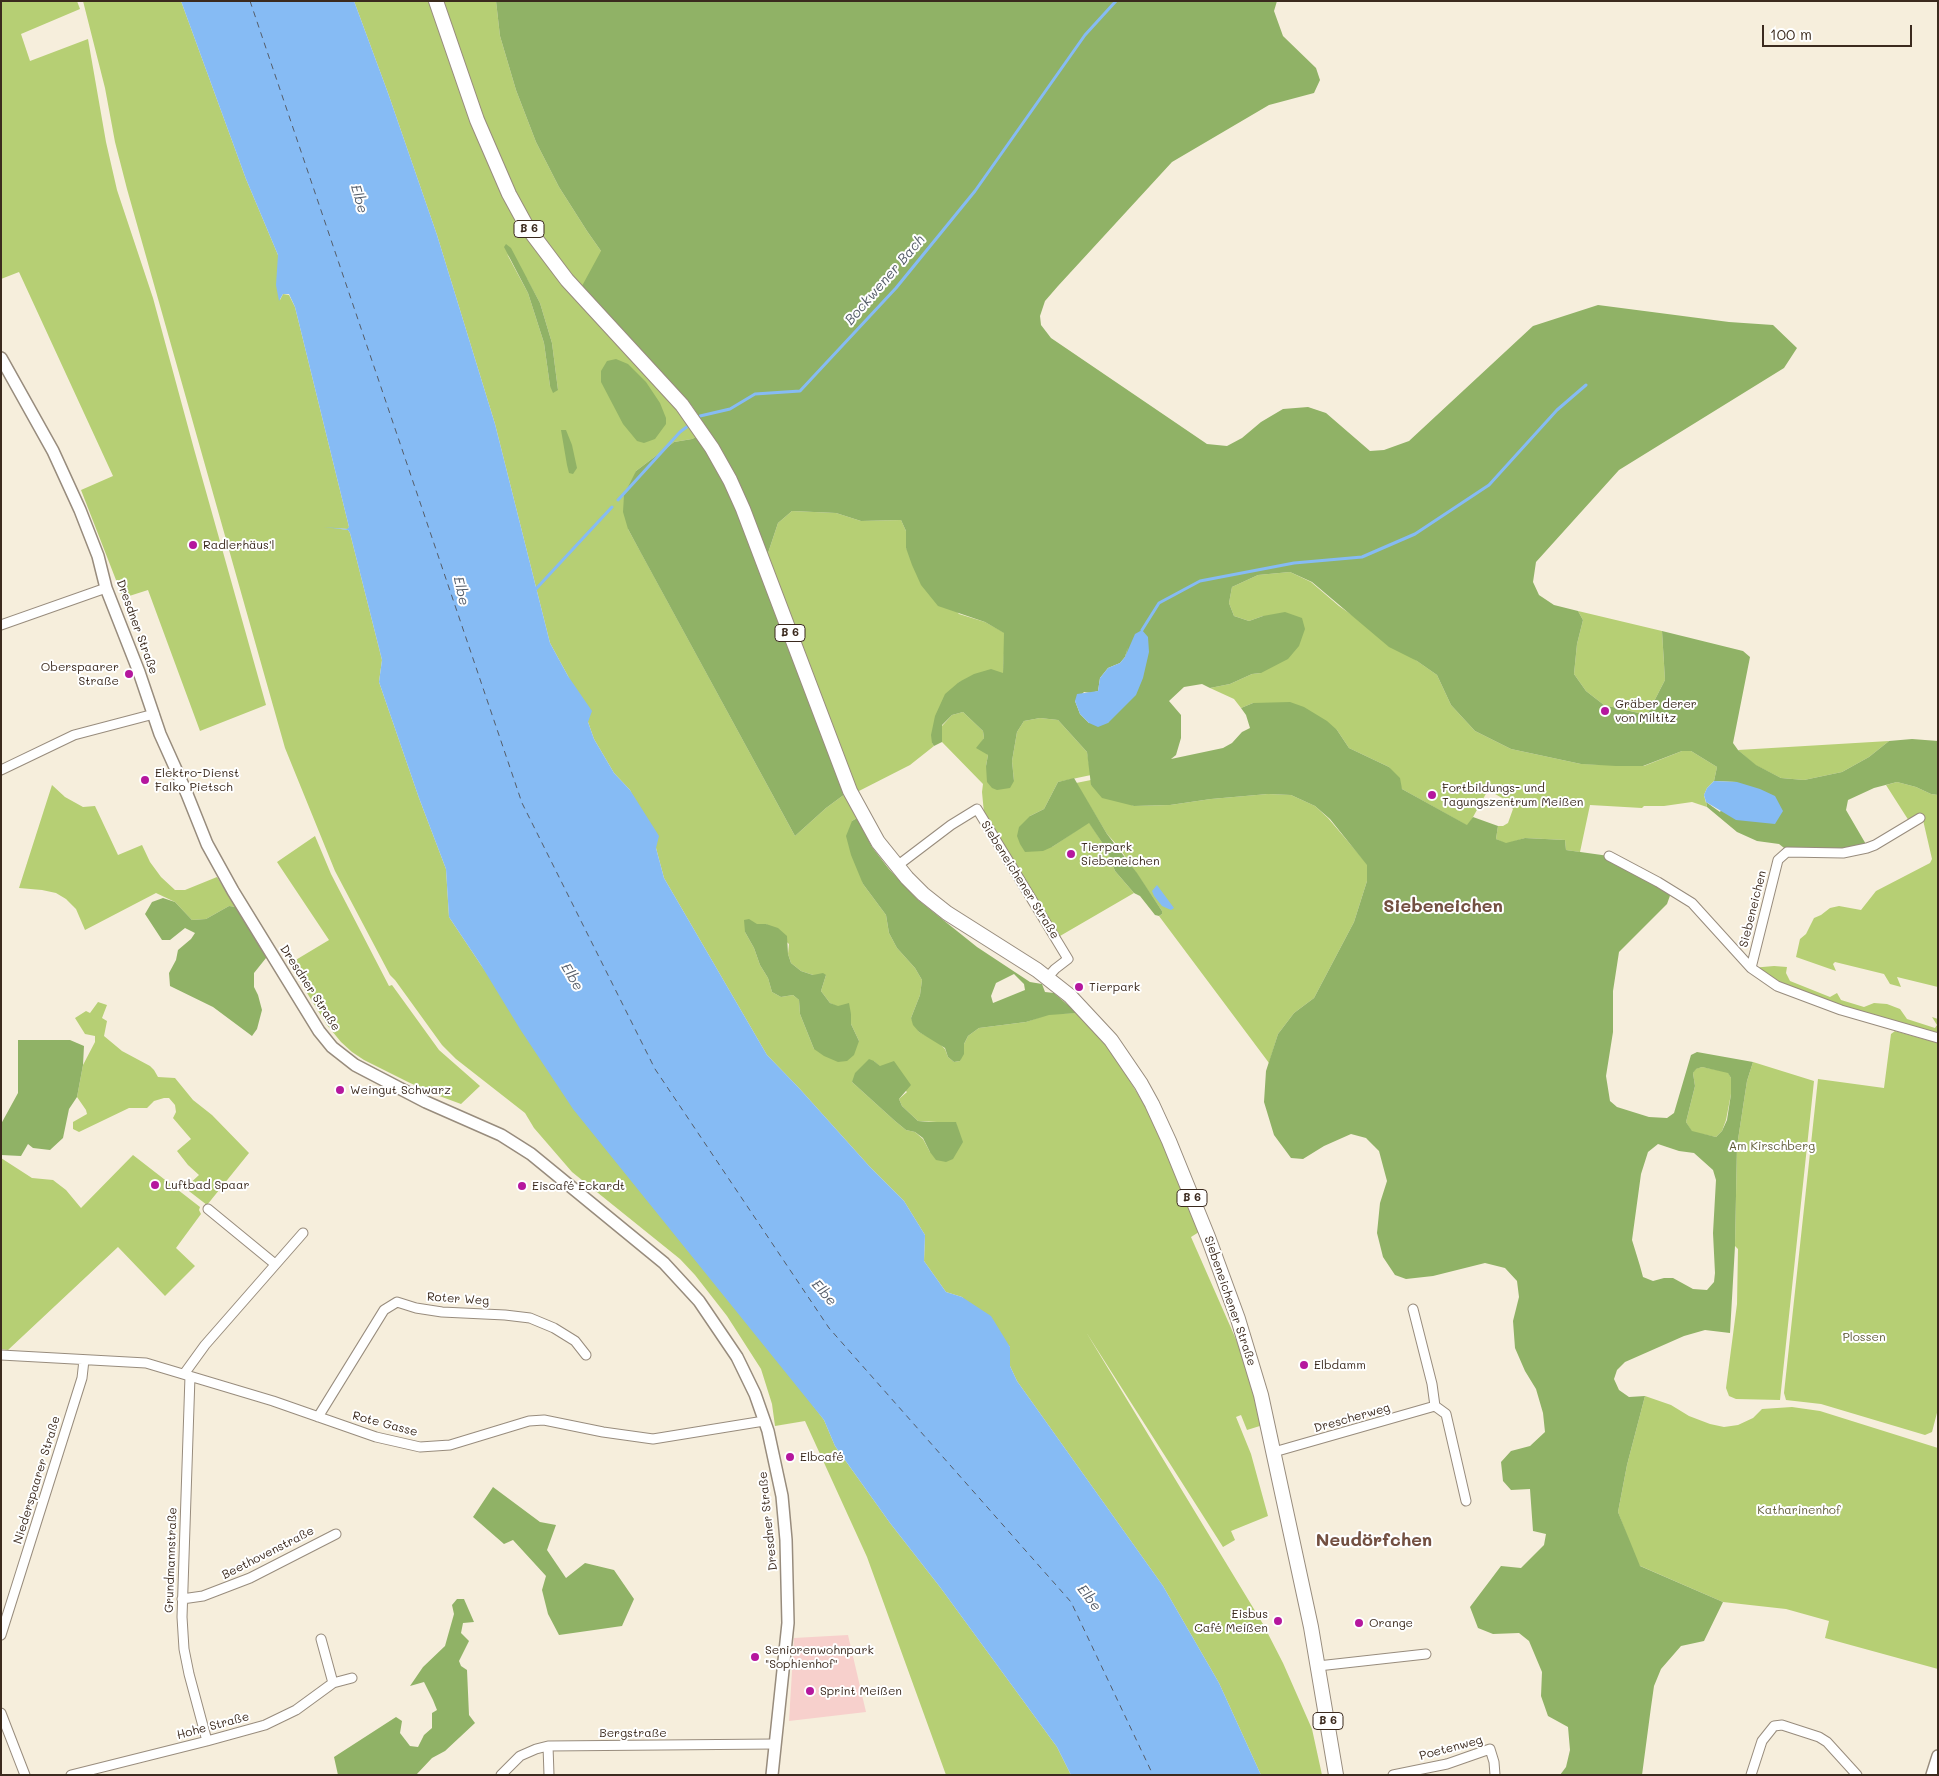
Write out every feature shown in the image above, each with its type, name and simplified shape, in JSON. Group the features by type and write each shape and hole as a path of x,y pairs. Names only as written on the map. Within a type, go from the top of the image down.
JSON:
{"main road":[{"name":"Siebeneichener Straße","path":"436,1 477,120 509,194 527,227 567,280 693,420 726,472 743,509 850,791 878,842 897,866 924,894 947,912 1020,958 1047,978 1087,1013 1111,1040 1142,1084 1169,1141 1201,1219 1238,1319 1261,1394 1318,1666 1336,1775"},
{"name":"Dresdner Straße","path":"2,363 53,451 80,510 98,556 106,588 167,751 222,872 319,1031 332,1047 355,1065 372,1075 426,1102 515,1142 664,1262 699,1301 737,1357 755,1394 764,1421 782,1496 789,1604 772,1775"},
{"path":"1932,1775 1938,1756"}],"street":[{"path":"1,625 106,588"},
{"path":"1,770 74,735 154,714"},
{"name":"Siebeneichener Straße","path":"897,866 951,825 977,809 1068,959 1047,978"},
{"name":"Siebeneichen","path":"1751,968 1778,860 1787,852 1843,853 1875,846 1920,818"},
{"name":"Siebeneichen","path":"1609,856 1658,882 1692,903 1751,968 1772,982 1841,1010 1938,1038"},
{"path":"208,1209 275,1264"},
{"path":"187,1375 204,1345 303,1233"},
{"name":"Roter Weg","path":"318,1417 384,1310 398,1302 416,1308 442,1312 530,1318 554,1328 575,1341 586,1355"},
{"path":"1413,1309 1432,1384 1435,1406 1446,1414 1466,1501"},
{"name":"Rote Gasse","path":"1,1355 146,1363 392,1441 420,1447 433,1447 465,1441 528,1421 544,1420 603,1432 654,1439 764,1421"},
{"name":"Niederspaarer Straße","path":"1,1635 82,1378 84,1360"},
{"name":"Grundmannstraße","path":"187,1375 182,1599 184,1649 207,1741"},
{"name":"Drescherweg","path":"1274,1452 1435,1406"},
{"name":"Beethovenstraße","path":"182,1599 203,1596 242,1582 336,1534"},
{"path":"321,1639 333,1683"},
{"path":"1318,1666 1426,1654"},
{"name":"Hohe Straße","path":"71,1775 264,1725 284,1717 303,1706 333,1683 352,1678"},
{"path":"1,1713 25,1775"},
{"path":"1751,1775 1762,1741 1774,1726 1782,1725 1819,1737 1827,1742 1857,1775"},
{"name":"Bergstraße","path":"501,1775 520,1756 548,1746 775,1744"},
{"path":"548,1746 549,1775"},
{"name":"Poetenweg","path":"1393,1775 1447,1764 1490,1749 1495,1775"}],"shaded area":[{"path":"848,1635 866,1712 789,1721 794,1638"}],"green space":[{"path":"1,1 77,1 80,9 21,34 30,61 88,39 106,142 117,190 153,298 266,705 200,731 148,590 123,598 81,490 113,476 19,272 1,279"},
{"path":"83,1 181,1 246,179 278,255 280,300 283,294 289,295 295,307 349,527 348,529 334,528 348,530 350,533 382,660 379,682 446,869 449,917 481,965 824,1420 835,1446 1057,1747 1071,1775 946,1775 867,1557 805,1421 775,1426 772,1404 761,1369 727,1316 695,1275 680,1259 572,1172 534,1128 525,1113 456,1059 442,1045 390,975 335,871 285,748 127,189 115,142 105,88"},
{"path":"354,1 496,1 500,36 516,90 536,142 559,187 601,251 676,389 692,406 710,431 692,439 674,442 636,471 628,529 795,836 826,808 845,794 857,818 852,821 863,884 886,915 889,933 897,948 915,968 922,980 920,995 911,1018 919,1032 938,1042 945,1049 948,1057 954,1062 960,1061 968,1036 979,1028 1026,1022 1049,1014 1077,1013 1101,1037 1145,1106 1156,1127 1199,1232 1191,1237 1242,1353 1263,1425 1247,1430 1241,1415 1236,1417 1251,1454 1268,1516 1231,1531 1235,1540 1223,1547 1086,1332 1263,1624 1283,1663 1312,1729 1322,1775 1261,1775 1219,1683 1163,1586 1017,1381 1010,1366 1010,1347 962,1297 946,1292 924,1261 925,1235 904,1201 870,1167 767,1055 664,878 656,848 630,790 614,773 594,739 568,676 550,643 495,424 437,235","holes":["507,254 527,279 540,303 552,343 558,390 550,386 544,343 528,293","757,924 766,924 789,944 788,954 791,963 801,971 813,975 826,975 821,991 830,1003 851,1014 851,1024 859,1041 814,1049 800,1014 799,1000 793,995 781,997 772,992 768,978 745,932","874,1061 907,1092 899,1099 902,1106 918,1121 956,1123 957,1127 930,1152 923,1139 915,1132 906,1130 852,1082"]},
{"path":"496,1 1277,1 1274,11 1283,36 1316,68 1320,80 1314,93 1269,105 1172,162 1045,301 1040,316 1041,325 1051,338 1207,444 1227,446 1242,438 1261,422 1283,409 1308,407 1326,413 1370,451 1384,450 1409,441 1533,326 1598,305 1729,322 1773,325 1797,348 1784,368 1619,470 1536,562 1533,582 1539,595 1554,605 1578,611 1583,620 1577,644 1574,674 1586,691 1604,705 1647,715 1665,680 1662,631 1743,651 1750,657 1733,743 1738,750 1756,765 1781,778 1804,780 1842,772 1869,757 1889,741 1912,739 1938,741 1938,795 1897,782 1874,788 1848,800 1846,810 1867,846 1843,852 1788,851 1779,844 1757,841 1737,832 1707,807 1706,802 1720,812 1737,782 1714,781 1717,767 1691,751 1682,751 1643,766 1616,766 1581,764 1511,749 1475,731 1451,705 1437,675 1417,661 1389,647 1312,582 1290,572 1258,575 1232,587 1229,603 1234,616 1249,621 1285,612 1302,618 1305,629 1299,646 1288,659 1261,673 1252,674 1230,684 1210,688 1202,684 1184,687 1169,701 1181,715 1181,738 1176,755 1171,759 1223,748 1232,743 1242,732 1250,728 1246,715 1241,708 1253,703 1290,702 1304,707 1327,721 1337,730 1349,748 1389,767 1400,778 1402,789 1467,825 1473,817 1498,826 1496,839 1506,843 1525,838 1565,840 1566,850 1609,856 1672,890 1667,904 1619,952 1613,991 1613,1032 1606,1076 1610,1101 1617,1107 1649,1117 1667,1118 1674,1113 1691,1055 1697,1052 1753,1062 1747,1081 1737,1146 1735,1246 1730,1333 1705,1330 1684,1336 1625,1362 1617,1370 1614,1379 1619,1390 1629,1397 1645,1396 1627,1465 1618,1512 1640,1566 1723,1602 1704,1641 1681,1646 1661,1669 1654,1686 1642,1775 1560,1775 1566,1767 1570,1750 1568,1727 1548,1716 1541,1696 1542,1672 1529,1641 1519,1633 1493,1634 1478,1628 1470,1607 1501,1566 1521,1568 1544,1545 1546,1534 1533,1531 1530,1489 1511,1490 1503,1481 1501,1462 1511,1451 1530,1446 1545,1432 1543,1413 1536,1389 1525,1371 1515,1348 1513,1321 1519,1297 1517,1281 1505,1268 1485,1263 1433,1276 1406,1279 1395,1275 1383,1257 1377,1233 1380,1203 1387,1181 1379,1151 1366,1138 1351,1134 1324,1146 1303,1159 1291,1158 1274,1135 1264,1102 1266,1071 1278,1034 1294,1013 1314,998 1354,922 1367,881 1367,865 1330,819 1315,806 1291,795 1268,794 1170,805 1134,806 1102,798 1091,785 1087,752 1058,720 1040,718 1024,721 1017,732 1012,761 1014,781 1010,788 997,790 992,788 987,782 986,766 988,755 976,748 984,738 983,731 963,712 952,715 942,725 942,742 934,746 931,735 935,716 945,694 959,682 974,674 991,669 1003,673 1004,633 985,622 938,606 921,585 912,565 906,548 906,531 901,520 861,521 836,513 792,511 778,523 764,565 845,794 826,808 795,836 628,529 623,512 624,495 636,471 674,442 692,439 709,431 692,406 619,330 582,286 601,251 559,187 536,142 516,90 500,36","holes":["1128,647 1108,723 1089,723 1080,714 1075,701 1084,692 1098,691 1100,678 1108,668 1120,663 1125,657","1702,1067 1728,1073 1731,1078 1731,1094 1727,1120 1722,1131 1716,1137 1692,1131 1686,1122 1695,1086 1693,1073 1696,1069","1658,1144 1679,1151 1694,1153 1713,1170 1716,1180 1713,1233 1715,1273 1714,1282 1707,1290 1693,1289 1673,1278 1653,1281 1643,1277 1632,1240 1641,1174 1648,1152"]},
{"path":"506,244 511,248 540,303 552,343 558,390 553,393 550,386 544,343 528,293 504,247"},
{"path":"616,359 628,364 646,382 660,403 666,418 666,424 655,439 644,443 637,441 623,424 601,382 601,371 607,361"},
{"path":"561,430 566,430 572,445 577,468 573,474 569,473"},
{"path":"792,511 836,513 861,521 901,520 906,531 906,548 959,614 985,622 1005,633 1003,673 959,682 932,743 934,746 910,765 857,792 764,565 778,523"},
{"path":"1290,572 1311,582 1339,606 1437,675 1451,705 1475,731 1511,749 1581,764 1644,766 1682,751 1691,751 1717,767 1714,781 1707,788 1704,795 1707,807 1692,802 1664,806 1644,806 1642,808 1590,805 1580,852 1566,850 1565,840 1525,838 1506,844 1496,839 1498,826 1508,823 1513,809 1504,799 1488,790 1468,826 1402,789 1389,767 1349,748 1337,730 1253,703 1241,708 1234,699 1210,688 1230,684 1252,674 1261,673 1263,616 1249,621 1234,616 1229,603 1232,587 1258,575"},
{"path":"1578,611 1662,631 1665,680 1647,715 1604,705 1586,691 1574,674 1577,644 1583,620"},
{"path":"963,712 983,731 984,738 981,743 988,755 986,766 1014,781 1012,761 1017,732 1024,721 1040,718 1058,720 1087,752 1091,775 1058,782 1044,809 1030,816 1052,847 1089,822 1107,850 1115,871 1134,893 1060,936 984,813 983,784 942,742 942,726 952,715"},
{"path":"1889,741 1869,757 1842,772 1804,780 1781,778 1755,765 1738,750"},
{"path":"1074,778 1107,834 1137,873 1162,911 1162,914 1159,916 1155,915 1140,896 1134,893 1115,871 1107,850 1089,823 1043,851 1025,852 1020,844 1017,836 1019,827 1030,816 1044,809 1058,782"},
{"path":"1091,780 1091,785 1134,806 1170,805 1268,794 1291,795 1315,806 1328,818 1368,865 1367,881 1354,922 1314,998 1294,1013 1278,1034 1269,1063 1159,916 1162,914 1162,911 1118,846 1107,834 1076,783"},
{"path":"1897,782 1938,795 1938,987 1897,977 1901,987 1890,984 1884,974 1835,962 1833,964 1836,971 1796,957 1800,939 1806,934 1814,918 1830,908 1839,906 1861,910 1876,891 1930,863 1932,859 1923,820 1909,821 1886,785"},
{"path":"52,785 65,797 83,807 95,806 118,855 142,845 150,862 161,877 175,890 185,890 217,877 236,907 229,906 206,919 192,920 175,902 156,893 85,930 76,909 66,899 56,893 19,888"},
{"path":"857,818 872,847 889,869 917,899 977,947 1030,982 1042,984 1045,992 1054,993 1077,1013 1049,1015 1026,1022 979,1028 968,1036 964,1044 964,1054 960,1061 954,1062 948,1057 945,1048 919,1032 913,1025 911,1018 920,995 922,980 915,968 897,948 889,933 886,915 863,884 851,855 846,836 852,821","holes":["1014,974 1024,984 1025,990 993,1003 991,996 996,983"]},
{"path":"315,836 331,874 389,986 392,985 439,1050 480,1086 461,1104 408,1082 352,1052 327,1025 289,964 329,940 277,862"},
{"path":"163,898 175,902 192,920 206,919 229,906 236,907 266,953 266,958 254,973 254,987 262,1010 257,1029 252,1036 213,1007 170,986 169,973 176,960 178,950 195,933 185,928 170,940 162,940 145,914 152,902"},
{"path":"749,919 757,924 766,924 778,928 787,936 788,954 791,963 801,971 813,975 823,973 826,975 821,991 830,1003 838,1006 849,1003 851,1024 859,1041 854,1055 847,1061 838,1062 814,1049 800,1014 799,1000 793,995 781,997 772,992 768,978 745,932 744,920"},
{"path":"1787,967 1786,973 1790,981 1830,997 1837,993 1841,1000 1864,1007 1874,1003 1887,1004 1900,1009 1907,1019 1935,1028 1937,1025 1932,1017 1938,1019 1938,1037 1804,997 1751,968"},
{"path":"98,1002 107,1005 102,1018 107,1021 104,1036 122,1051 150,1066 158,1077 175,1078 193,1100 212,1115 249,1153 207,1205 185,1188 199,1175 177,1151 191,1139 173,1118 176,1112 175,1105 169,1098 154,1101 147,1108 129,1108 79,1132 73,1129 73,1122 87,1114 77,1097 83,1065 95,1042 95,1036 85,1034 75,1018 86,1011 90,1013"},
{"name":"Plossen","path":"1895,1031 1938,1043 1938,1409 1932,1432 1925,1435 1821,1404 1786,1400 1784,1393 1818,1079 1884,1088 1891,1034"},
{"path":"18,1040 70,1040 84,1046 83,1065 77,1097 69,1109 63,1138 50,1150 33,1148 28,1144 21,1156 1,1155 1,1124 18,1093"},
{"path":"869,1059 880,1066 894,1061 911,1085 899,1099 902,1106 918,1121 956,1122 963,1142 953,1159 946,1162 936,1160 923,1138 915,1132 906,1130 852,1082 855,1073"},
{"name":"Am Kirschberg","path":"1753,1062 1814,1081 1780,1400 1736,1399 1729,1396 1726,1388 1737,1304 1738,1249 1735,1246 1737,1146 1747,1081"},
{"path":"1702,1067 1728,1072 1731,1078 1731,1094 1726,1120 1722,1131 1716,1137 1692,1132 1686,1122 1695,1086 1693,1073 1695,1069"},
{"path":"133,1155 200,1207 201,1214 176,1248 195,1266 165,1296 118,1247 8,1350 1,1349 1,1158 32,1178 53,1180 66,1190 81,1208"},
{"name":"Katharinenhof","path":"1645,1396 1671,1405 1689,1416 1724,1427 1738,1425 1753,1418 1762,1409 1792,1407 1820,1411 1938,1448 1938,1669 1825,1638 1829,1621 1786,1609 1723,1602 1638,1565 1618,1512 1627,1465"},
{"path":"493,1487 540,1522 556,1525 547,1550 566,1578 585,1563 614,1570 634,1599 622,1626 559,1635 548,1614 542,1590 546,1576 513,1540 504,1544 473,1517"},
{"path":"457,1599 464,1599 474,1622 463,1623 461,1633 469,1641 459,1661 461,1666 467,1670 469,1715 475,1723 445,1751 432,1758 416,1775 338,1775 334,1757 396,1717 402,1721 400,1733 410,1746 418,1747 424,1735 432,1728 432,1713 437,1710 424,1682 410,1686 423,1667 445,1646 454,1614 452,1605"}],"water":[{"name":"Elbe","path":"181,1 354,1 437,235 495,424 550,643 568,676 592,711 588,722 594,739 614,773 630,790 659,836 656,848 664,878 767,1055 870,1167 904,1201 925,1235 924,1261 946,1292 962,1297 991,1316 1010,1347 1010,1366 1017,1381 1163,1586 1219,1683 1261,1775 1071,1775 1057,1747 835,1446 824,1420 573,1109 449,917 446,869 379,682 382,660 350,533 348,530 324,527 347,529 349,527 295,307 289,294 283,294 279,301 276,285 278,255 246,179"},
{"path":"1142,630 1148,637 1149,652 1143,678 1136,695 1108,723 1098,727 1089,723 1080,714 1075,701 1077,694 1098,691 1100,678 1108,668 1120,663 1125,657 1135,634"},
{"path":"1714,781 1737,782 1760,789 1775,796 1783,811 1775,824 1736,820 1706,802 1704,795 1707,788"},
{"path":"1157,885 1174,908 1171,910 1162,906 1154,896 1152,891"}],"waterway":[{"name":"Bockwener Bach","path":"696,419 700,416 730,409 755,394 800,391 896,288 975,191 1085,35 1116,1"},
{"path":"1142,630 1159,603 1200,581 1294,563 1362,557 1415,534 1489,485 1557,410 1586,385"},
{"name":"Bockwener Bach","path":"618,500 680,432 692,423"},
{"path":"534,591 612,507"}],"ferry route":[{"path":"250,1 522,803 655,1069 829,1328 1071,1602 1153,1775"}],"place":[{"name":"Radlerhäus'l","path":"193,545"},
{"name":"Oberspaarer Straße","path":"129,674"},
{"name":"Gräber derer von Miltitz","path":"1605,711"},
{"name":"Elektro-Dienst Falko Pietsch","path":"145,780"},
{"name":"Fortbildungs- und Tagungszentrum Meißen","path":"1432,795"},
{"name":"Tierpark Siebeneichen","path":"1071,854"},
{"name":"Tierpark","path":"1079,987"},
{"name":"Weingut Schwarz","path":"340,1090"},
{"name":"Luftbad Spaar","path":"155,1185"},
{"name":"Eiscafé Eckardt","path":"522,1186"},
{"name":"Elbdamm","path":"1304,1365"},
{"name":"Elbcafé","path":"790,1457"},
{"name":"Eisbus Café Meißen","path":"1278,1621"},
{"name":"Orange","path":"1359,1623"},
{"name":"Seniorenwohnpark \"Sophienhof\"","path":"755,1657"},
{"name":"Sprint Meißen","path":"810,1691"}],"district":[{"name":"Siebeneichen","path":"1443,906"},
{"name":"Neudörfchen","path":"1374,1540"}]}
